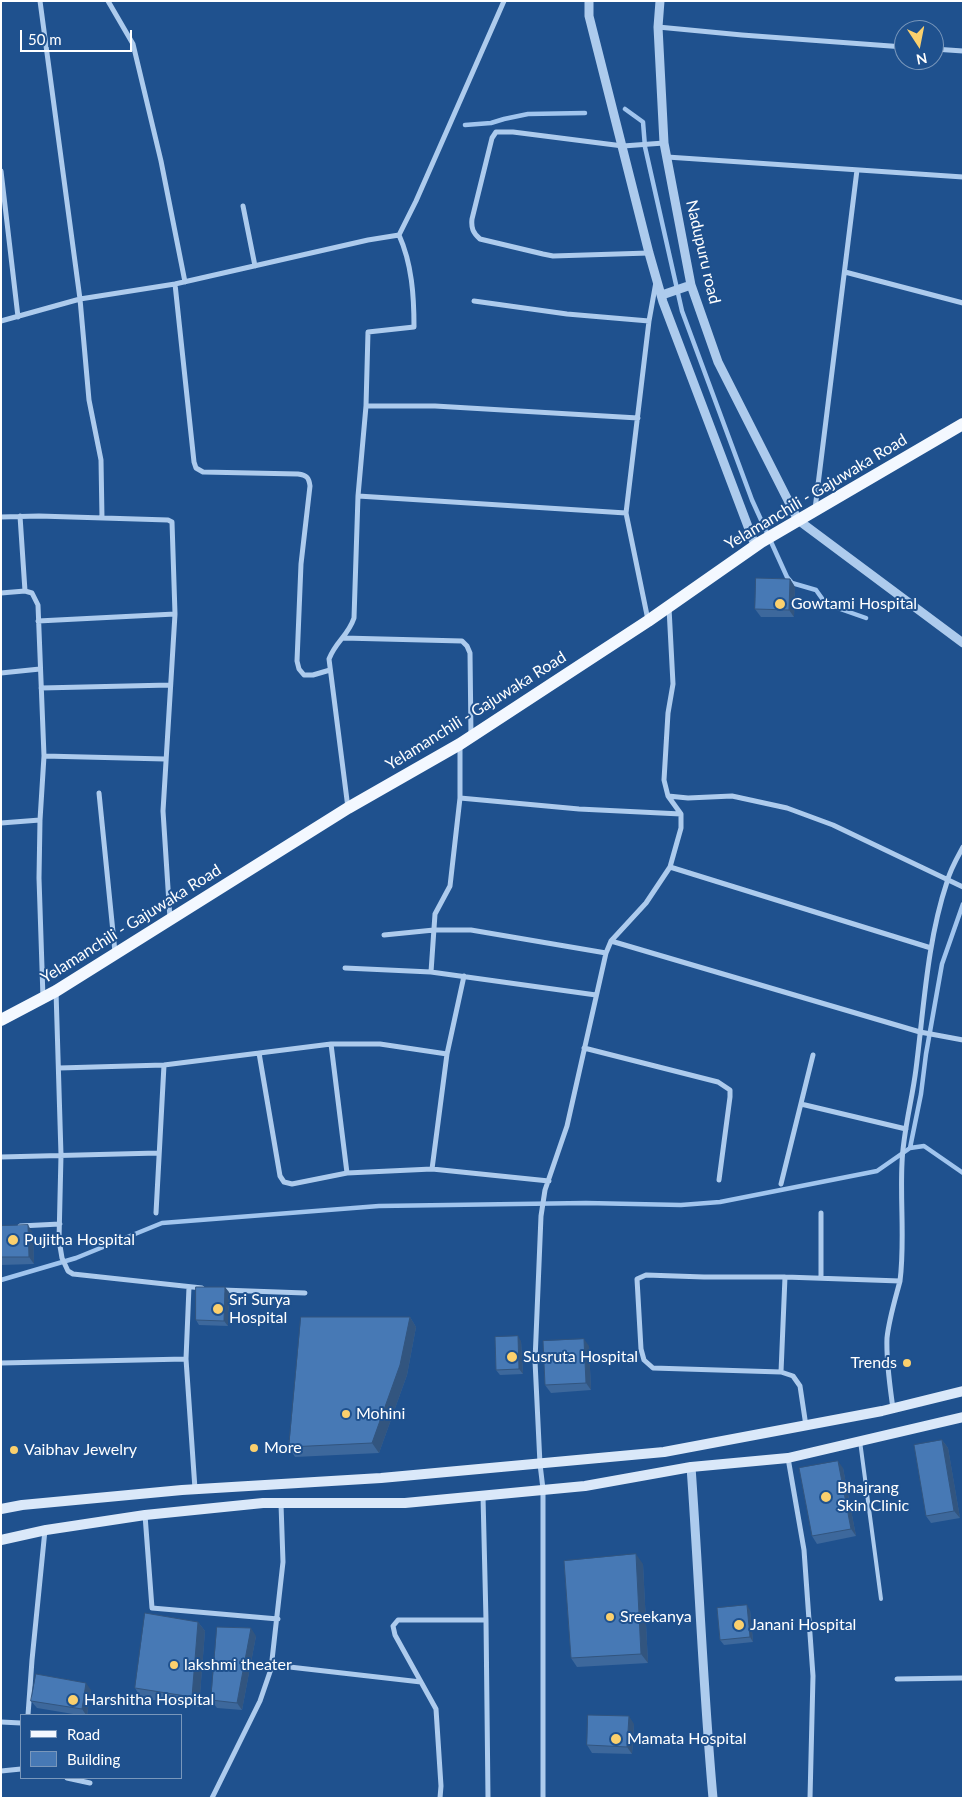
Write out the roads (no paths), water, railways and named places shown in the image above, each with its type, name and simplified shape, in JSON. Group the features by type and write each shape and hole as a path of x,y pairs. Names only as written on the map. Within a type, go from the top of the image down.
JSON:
{"main road":[{"name":"Yelamanchili - Gajuwaka Road","path":"1,1020 56,991 348,808 460,744 648,621 758,543 963,424"},
{"path":"1,1509 22,1505 194,1489 381,1478 664,1452 893,1409 963,1391"},
{"path":"1,1540 46,1530 145,1515 262,1504 405,1503 585,1486 691,1467 788,1458 963,1417"}],"street":[{"path":"40,1 80,298 89,400 100,460 102,518"},
{"path":"108,1 133,44 162,161 185,282"},
{"path":"348,808 329,659 334,648 350,630 354,618 358,496 366,406 368,332 414,327 409,263 399,235 422,188 504,1"},
{"path":"589,1 589,16 657,279 758,543"},
{"name":"Nadupuru road","path":"660,1 658,27 664,143 692,285 718,362 794,522"},
{"path":"658,27 894,46"},
{"path":"944,50 963,51"},
{"path":"649,253 548,255 480,239 474,234 471,227 492,138 496,132 512,132 623,146 664,143"},
{"path":"667,157 963,177"},
{"path":"815,510 857,170"},
{"path":"1,171 18,316"},
{"path":"243,206 255,266"},
{"path":"1,321 80,298 176,284 368,240 399,235"},
{"path":"845,272 963,303"},
{"path":"648,621 626,513 649,321 657,279"},
{"path":"176,284 196,468 203,472 298,474 305,475 309,479 310,486 301,564 297,661 299,669 304,675 313,675 330,670"},
{"path":"662,295 692,285"},
{"path":"474,301 567,314 649,321"},
{"path":"366,406 435,406 638,418"},
{"path":"358,496 626,513"},
{"path":"20,516 25,591"},
{"path":"1,517 102,518 168,520 172,522 175,614 163,811 170,920"},
{"path":"794,522 963,643"},
{"path":"1,593 25,591 32,593 36,599 44,756 39,878 43,998"},
{"path":"543,1798 544,1489 540,1464 535,1361 541,1216 545,1190 567,1126 606,953 611,941 646,903 670,867 681,828 682,814 668,796 664,780 668,713 672,684 669,605"},
{"path":"38,620 175,614"},
{"path":"343,638 462,641 470,653 472,736"},
{"path":"1,672 40,670"},
{"path":"41,688 170,686"},
{"path":"431,972 435,914 450,886 460,798 460,744"},
{"path":"44,756 165,759"},
{"path":"98,793 115,955"},
{"path":"668,796 688,798 732,796 787,808 833,825 963,887"},
{"path":"460,798 578,810 682,814"},
{"path":"1,823 40,820"},
{"path":"893,1409 887,1357 887,1338 900,1281 903,1244 900,1195 903,1147 916,1070 931,948 947,880 963,847"},
{"path":"670,867 931,948"},
{"path":"384,935 434,930 476,931 606,953"},
{"path":"611,941 920,1032 963,1040"},
{"path":"344,968 431,972 596,995"},
{"path":"432,1169 447,1054 464,976"},
{"path":"56,991 61,1155 60,1240 62,1258 68,1271 73,1274 205,1288"},
{"path":"59,1068 164,1065 331,1044 380,1044 447,1054"},
{"path":"331,1044 347,1173"},
{"path":"584,1048 718,1082 730,1090 719,1180"},
{"path":"259,1053 280,1176 284,1182 292,1184 347,1173 432,1169 549,1181"},
{"path":"781,1184 813,1055"},
{"path":"156,1212 164,1065"},
{"path":"801,1104 906,1129"},
{"path":"1,1157 158,1153"},
{"path":"820,1213 821,1278"},
{"path":"11,1226 60,1224"},
{"path":"806,1426 800,1386 794,1376 781,1372 652,1368 644,1360 641,1349 637,1279 646,1275 704,1278 785,1277 900,1281"},
{"path":"781,1372 785,1277"},
{"path":"189,1287 186,1359 194,1489"},
{"path":"213,1289 305,1293"},
{"path":"1,1363 186,1359"},
{"path":"788,1458 804,1550 812,1676 810,1798"},
{"path":"691,1467 713,1798"},
{"path":"483,1496 488,1798"},
{"path":"212,1798 260,1701 272,1665 283,1562 280,1504"},
{"path":"145,1515 152,1608 278,1619"},
{"path":"28,1714 46,1530"},
{"path":"440,1798 441,1786 436,1709 394,1635 393,1626 398,1620 486,1620"},
{"path":"272,1665 421,1682"},
{"path":"897,1679 963,1678"},
{"path":"1,1722 20,1722"},
{"path":"1,1771 20,1768"},
{"path":"72,1779 90,1783"}],"lane":[{"path":"860,1441 881,1599"}],"waterway":[{"path":"625,109 643,122 645,147 682,311 752,500 787,577 792,583 816,590 826,604 866,618"},
{"path":"465,125 491,123 528,114 585,113"},
{"path":"910,1148 921,1094 942,964 963,904"},
{"path":"1,1280 76,1258 162,1223 379,1206 586,1203 681,1205 720,1202 877,1171 910,1148 924,1146 963,1173"}],"place":[{"name":"Gowtami Hospital","path":"780,604"},
{"name":"Pujitha Hospital","path":"13,1240"},
{"name":"Sri Surya Hospital","path":"218,1309"},
{"name":"Susruta Hospital","path":"512,1357"},
{"name":"Trends","path":"907,1363"},
{"name":"Mohini","path":"346,1414"},
{"name":"More","path":"254,1448"},
{"name":"Vaibhav Jewelry","path":"14,1450"},
{"name":"Bhajrang Skin Clinic","path":"826,1497"},
{"name":"Sreekanya","path":"610,1617"},
{"name":"Janani Hospital","path":"739,1625"},
{"name":"lakshmi theater","path":"174,1665"},
{"name":"Harshitha Hospital","path":"73,1700"},
{"name":"Mamata Hospital","path":"616,1739"}]}
